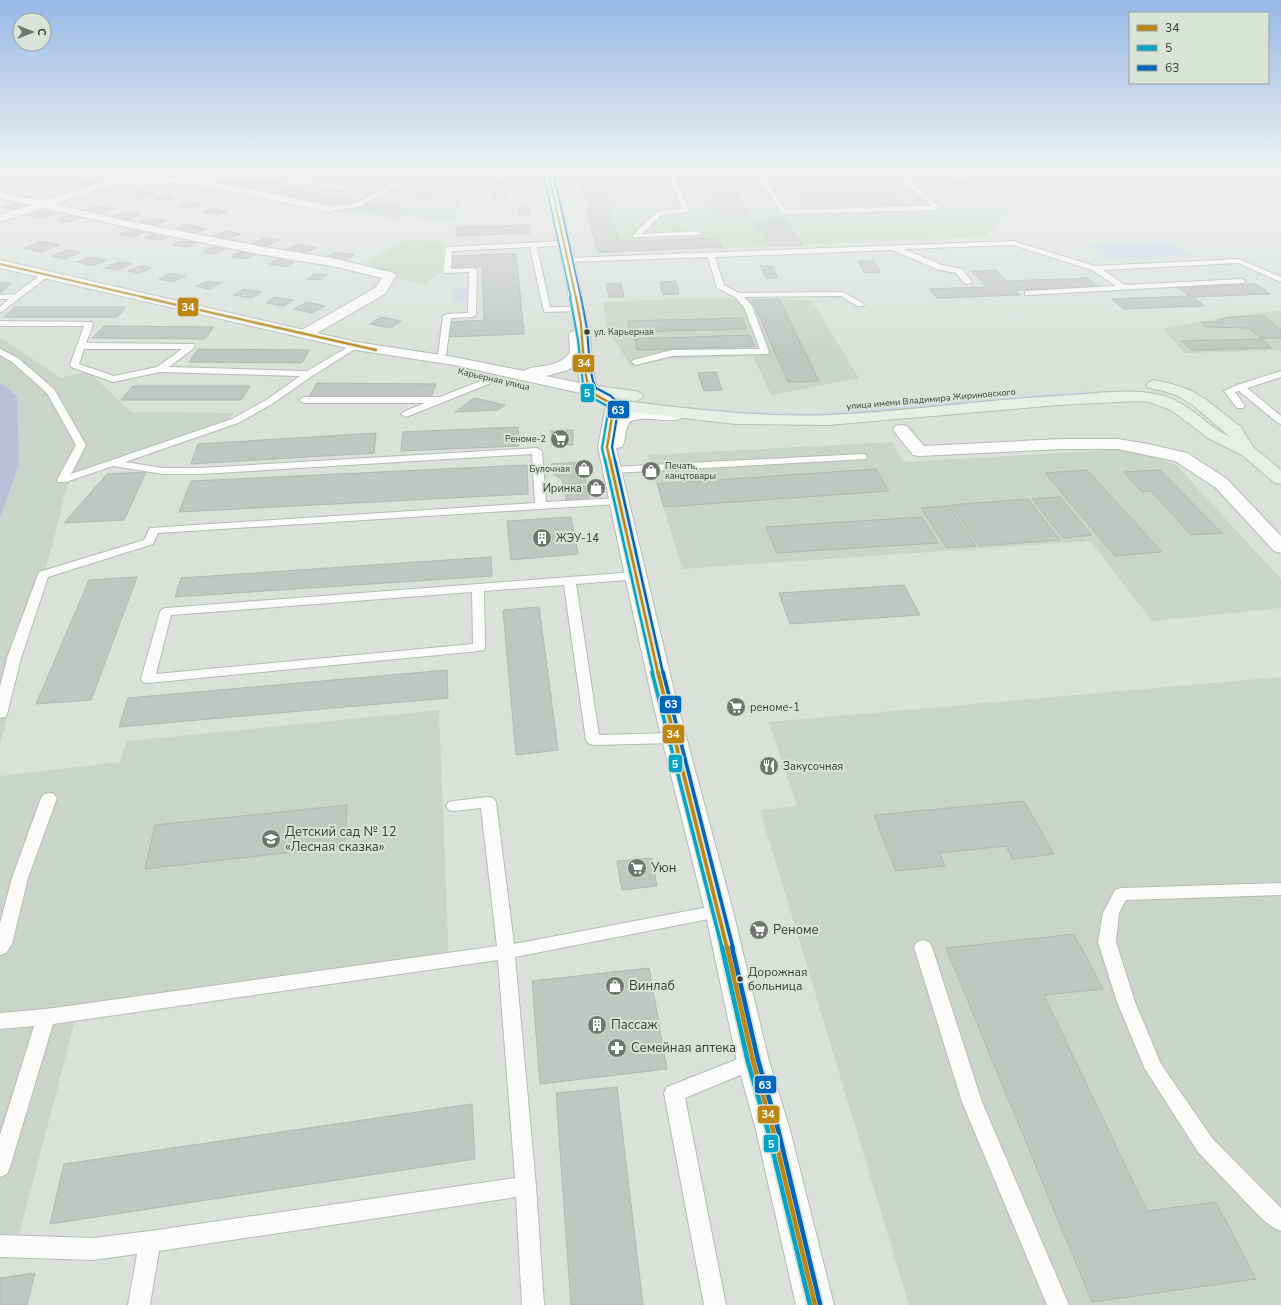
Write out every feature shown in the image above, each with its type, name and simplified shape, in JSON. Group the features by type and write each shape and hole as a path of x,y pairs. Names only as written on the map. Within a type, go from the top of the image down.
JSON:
{"main road":[{"name":"улица имени Владимира Жириновского","path":"590,390 732,407 819,408 1051,389 1147,384 1167,387 1184,393 1198,402 1235,431 1247,451"},
{"name":"улица имени Владимира Жириновского","path":"614,405 735,419 828,420 1058,400 1142,396 1161,399 1172,403 1210,432 1247,451 1281,479"}],"street":[{"path":"167,232 258,250 332,262 390,276 380,291 305,334"},
{"path":"561,232 578,310 585,353 586,373 590,390"},
{"name":"Карьерная улица","path":"0,264 614,405"},
{"path":"504,371 520,373 542,372 570,363 577,354 576,328 578,310"},
{"name":"Карьерная улица","path":"376,350 454,361 590,390 596,395 610,400 614,405"},
{"path":"614,405 608,447 635,576 674,738 719,911 753,1061 773,1130 815,1305"},
{"path":"613,469 621,422 625,418 640,414 651,414 735,419"},
{"path":"902,430 919,451 1063,444 1118,444 1148,449 1180,457 1221,483 1281,547"}],"lane":[{"path":"639,232 635,236 699,234"},
{"path":"514,238 563,239"},
{"path":"442,355 447,316 472,315 473,270 447,271 449,248 533,244 563,239"},
{"path":"568,260 1013,243 1095,268 1124,288"},
{"path":"533,244 547,310 578,310"},
{"path":"891,247 940,267 959,271 968,282"},
{"path":"636,362 672,354 765,352 748,306 738,295 720,286 711,254"},
{"path":"1095,268 1239,261 1281,280"},
{"path":"0,310 47,274"},
{"path":"1028,293 1124,288 1167,284 1242,281"},
{"path":"738,295 843,294 860,304"},
{"path":"0,296 18,296"},
{"path":"0,323 89,324 74,365 113,379 160,369 309,374"},
{"path":"82,346 191,346 160,369"},
{"path":"0,352 15,360 51,391 81,445 62,480 236,421 269,402 309,374 356,346"},
{"path":"1240,406 1229,391 1281,374"},
{"path":"406,414 488,381"},
{"path":"1240,387 1281,421"},
{"path":"304,400 440,400"},
{"path":"114,463 163,471 200,471 537,451 541,506"},
{"path":"613,469 862,457"},
{"path":"0,714 14,658 43,575 149,542 154,530 619,501"},
{"path":"478,589 479,646 148,679 166,612 635,576"},
{"path":"570,582 593,740 674,738"},
{"path":"0,948 3,944 20,878 50,798"},
{"path":"454,806 488,802 506,952 526,1186 533,1305"},
{"path":"1281,889 1121,894 1111,913 1107,942 1126,1002 1154,1069 1205,1146 1268,1212 1281,1220"},
{"path":"0,1021 46,1017 506,952 719,911"},
{"path":"923,947 972,1102 1058,1305"},
{"path":"0,1168 46,1017"},
{"path":"715,1305 674,1094 753,1061"},
{"path":"0,1246 93,1249 150,1242 526,1186"},
{"path":"139,1305 150,1242"}],"shaded area":[{"path":"594,232 989,232 984,237 601,253"},
{"path":"409,239 444,241 441,272 424,284 351,269"},
{"path":"1170,241 1191,256 1108,259 1089,244"},
{"path":"467,288 467,302 453,303 453,289"},
{"path":"698,298 812,301 859,378 771,395 753,356 668,359 632,367 609,333 603,302"},
{"path":"1281,310 1281,350 1185,353 1163,329 1226,317"},
{"path":"0,337 61,378 88,371 131,412 234,413 220,431 216,430 69,480 0,745 0,518 19,464 17,397 0,382"},
{"path":"0,382 17,396 19,464 0,518"},
{"path":"1089,391 1092,394 824,416 745,414 703,411 704,408 745,412 823,413"},
{"path":"892,442 903,462 1129,449 1176,465 1281,579 1281,608 1152,621 1090,541 682,569 648,455"},
{"name":"Дорожная больница","path":"1281,677 1281,1305 909,1305 760,810 797,806 769,722"},
{"path":"439,710 449,963 76,1016 15,1251 0,1253 0,776 120,762 127,741"}],"building":[{"path":"125,232 144,232 133,237 119,234"},
{"path":"225,232 240,234 227,239 215,236"},
{"path":"456,232 530,233 456,236"},
{"path":"592,232 615,232 618,242 717,238 722,247 598,252"},
{"path":"761,232 794,232 803,245 771,246"},
{"path":"156,233 170,236 159,240 145,238"},
{"path":"265,238 279,240 267,246 252,244"},
{"path":"42,241 59,245 41,252 24,248"},
{"path":"183,241 197,243 187,247 173,245"},
{"path":"297,244 316,248 305,253 286,250"},
{"path":"212,247 225,249 216,254 203,252"},
{"path":"67,250 81,252 65,259 51,256"},
{"path":"241,252 256,254 246,259 231,257"},
{"path":"336,252 354,255 344,260 327,257"},
{"path":"516,254 524,334 449,337 449,322 484,320 482,267 451,268 451,256"},
{"path":"91,257 107,260 93,266 77,262"},
{"path":"278,259 294,262 285,267 269,264"},
{"path":"858,261 873,261 881,272 865,273"},
{"path":"119,262 132,264 118,270 105,268"},
{"path":"141,266 151,268 139,273 128,271"},
{"path":"760,266 772,266 778,278 766,278"},
{"path":"996,270 1006,281 1088,278 1098,287 1015,290 1020,295 937,298 929,289 987,287 972,271"},
{"path":"171,273 185,276 173,282 159,279"},
{"path":"315,274 327,275 319,280 307,279"},
{"path":"208,281 221,283 209,289 196,286"},
{"path":"676,281 679,294 663,295 660,282"},
{"path":"0,283 12,283 1,293"},
{"path":"621,283 624,297 609,297 606,284"},
{"path":"1256,284 1270,294 1193,297 1204,306 1123,309 1112,299 1189,296 1177,287"},
{"path":"244,289 262,292 252,298 233,295"},
{"path":"275,297 293,300 284,306 266,303"},
{"path":"779,299 819,381 788,382 752,300"},
{"path":"307,302 325,306 312,313 294,309"},
{"path":"15,307 126,307 117,317 4,317"},
{"path":"1264,316 1281,330 1281,338 1261,338 1249,328 1206,327 1201,322 1216,322 1227,317"},
{"path":"381,317 401,321 391,328 370,324"},
{"path":"742,318 746,329 630,332 628,321"},
{"path":"104,326 214,327 205,339 92,338"},
{"path":"750,335 754,346 637,350 635,339"},
{"path":"1262,339 1272,348 1191,350 1182,341"},
{"path":"198,349 309,350 302,363 189,362"},
{"path":"716,372 722,390 704,391 698,373"},
{"path":"317,383 436,384 431,398 309,397"},
{"path":"133,386 250,386 241,400 121,400"},
{"path":"474,398 505,405 498,410 455,412"},
{"path":"518,427 519,446 401,451 403,432"},
{"path":"573,430 573,445 552,445 551,431"},
{"path":"376,433 374,453 191,464 198,444"},
{"path":"582,462 586,483 563,484 562,479 553,474 551,464"},
{"path":"527,465 528,494 179,512 191,481"},
{"path":"876,469 889,491 664,507 657,484"},
{"path":"1087,470 1162,552 1115,556 1045,473"},
{"path":"1160,470 1222,533 1191,535 1151,491 1142,492 1124,472"},
{"path":"146,472 124,520 64,523 107,474"},
{"path":"588,486 589,499 566,500 565,487"},
{"path":"1060,497 1091,535 1063,538 1032,499"},
{"path":"1028,499 1060,540 979,546 951,505"},
{"path":"949,506 976,546 947,548 921,508"},
{"name":"ЖЭУ-14","path":"571,517 578,554 511,560 507,521"},
{"path":"922,517 938,543 777,553 766,527"},
{"path":"491,557 492,576 175,597 181,578"},
{"path":"137,577 91,700 36,704 89,580"},
{"path":"904,585 920,615 790,624 779,593"},
{"path":"539,607 558,750 516,755 503,610"},
{"path":"447,670 448,698 119,727 128,698"},
{"path":"1024,801 1054,854 1013,859 1006,846 939,853 945,866 896,871 874,815"},
{"path":"347,805 345,846 145,869 155,825"},
{"path":"652,858 657,886 622,890 617,861"},
{"path":"1074,934 1103,989 1044,995 1147,1211 1216,1202 1256,1279 1092,1302 946,948"},
{"name":"Пассаж","path":"649,968 667,1069 540,1084 532,981"},
{"path":"617,1087 643,1305 571,1305 556,1093"},
{"path":"472,1104 475,1159 50,1224 64,1164"},
{"path":"35,1273 27,1305 0,1305 0,1278"}],"transit line":[{"name":"5","path":"556,232 574,313 583,384 589,396 609,407 602,448 630,577 660,704 714,912 748,1062 768,1131 810,1305"},
{"name":"34","path":"562,232 581,324 584,365 587,381 594,394 608,400 614,405 607,447 635,576 665,703 719,911 753,1061 773,1130 815,1305"},
{"name":"63","path":"567,232 587,329 589,359 593,381 596,388 611,396 619,404 612,447 640,575 670,702 724,910 758,1060 778,1129 820,1304"},
{"name":"34","path":"0,264 376,350"}],"place":[{"name":"ул. Карьерная","path":"587,332"},
{"name":"Реноме-2","path":"560,439"},
{"name":"Булочная","path":"584,469"},
{"name":"Печать, канцтовары","path":"651,471"},
{"name":"Иринка","path":"596,488"},
{"name":"ЖЭУ-14","path":"542,538"},
{"name":"реноме-1","path":"736,707"},
{"name":"Закусочная","path":"769,766"},
{"name":"Детский сад № 12 «Лесная сказка»","path":"271,839"},
{"name":"Уюн","path":"637,868"},
{"name":"Реноме","path":"759,930"},
{"name":"Дорожная больница","path":"740,979"},
{"name":"Винлаб","path":"615,986"},
{"name":"Пассаж","path":"597,1025"},
{"name":"Семейная аптека","path":"617,1048"}]}
